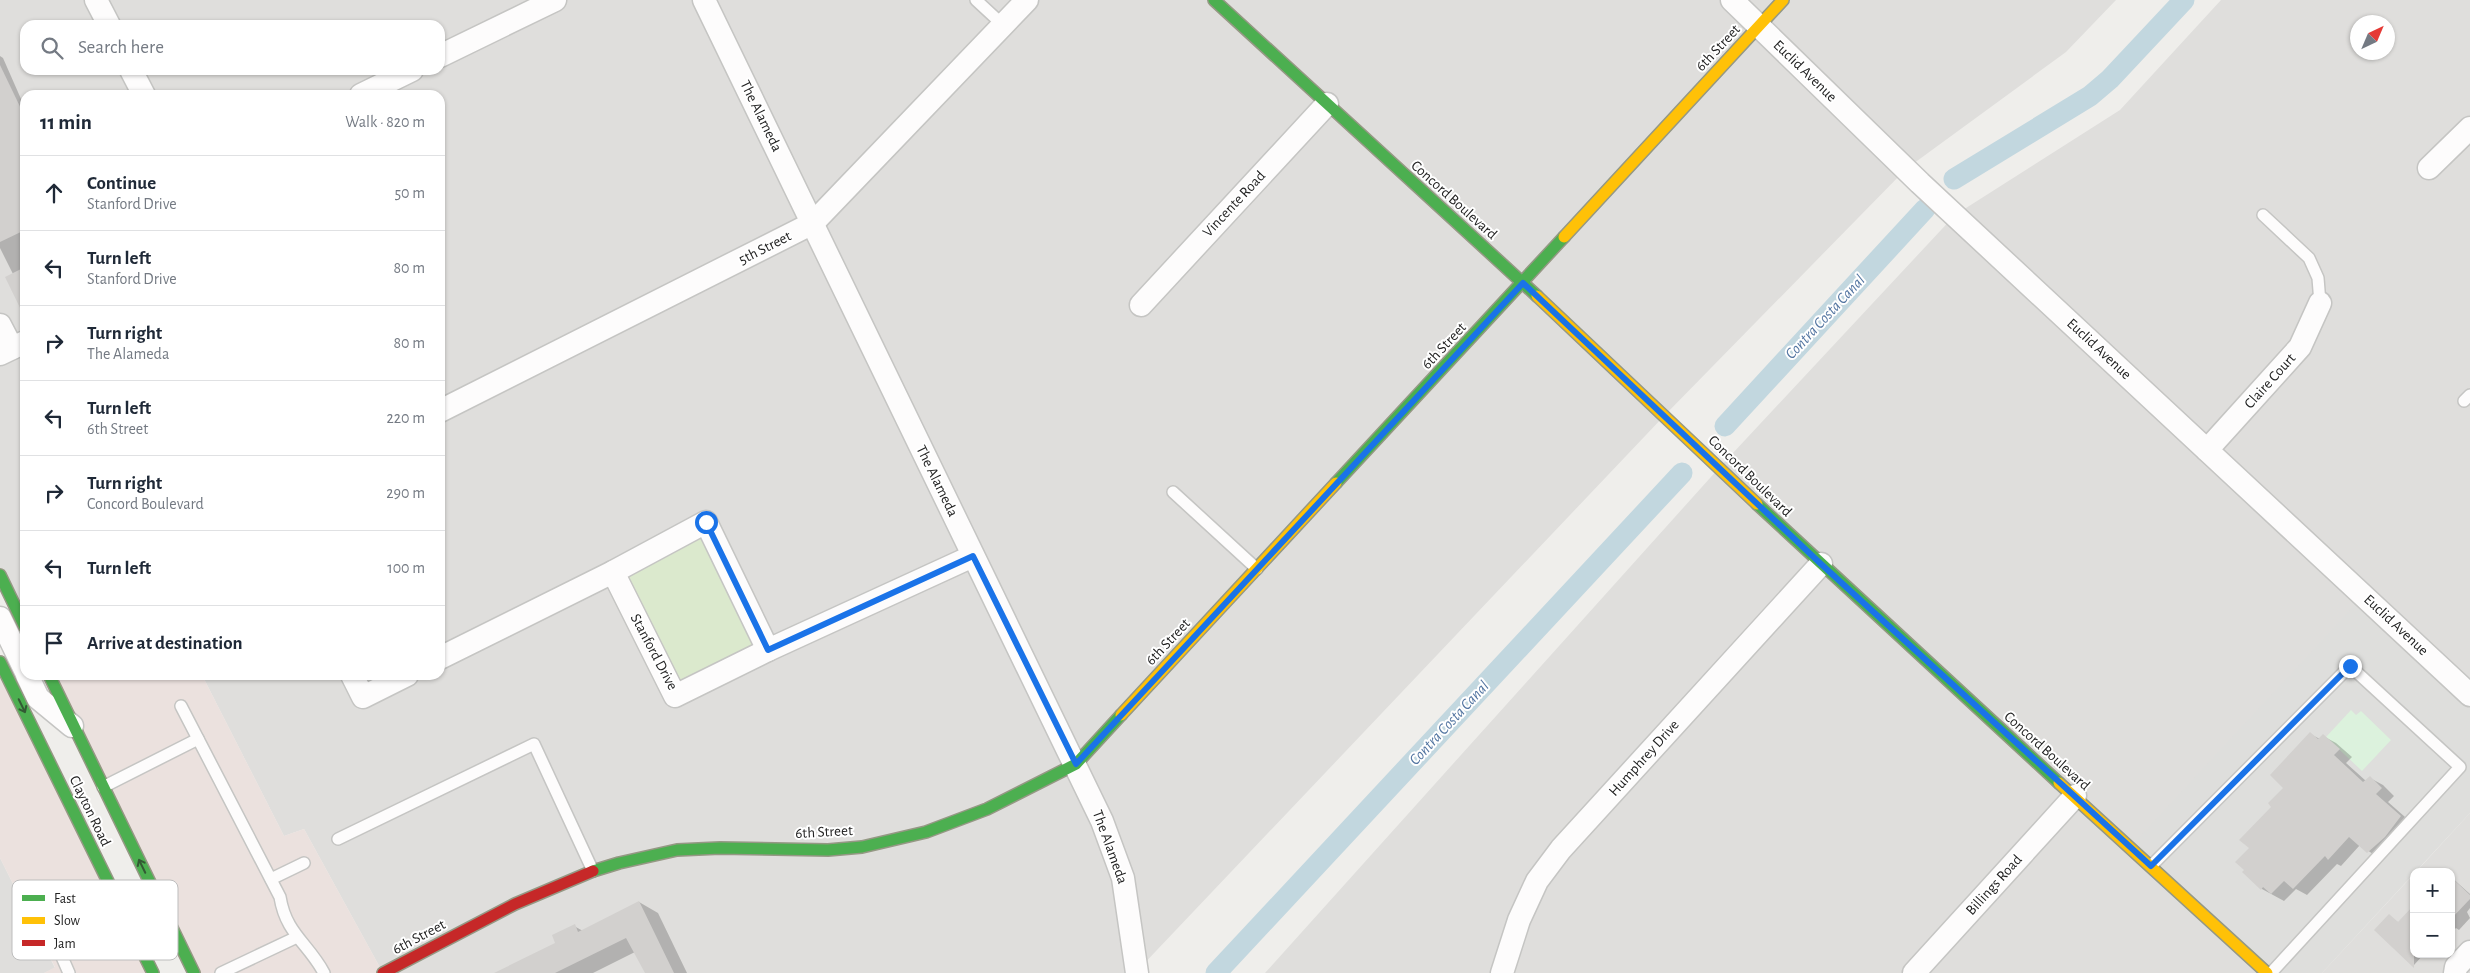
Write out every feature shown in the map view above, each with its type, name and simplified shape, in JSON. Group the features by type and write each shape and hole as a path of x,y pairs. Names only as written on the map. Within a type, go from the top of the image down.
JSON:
{"street":[{"path":"96,0 106,20"},
{"path":"445,54 555,0"},
{"name":"The Alameda","path":"704,0 1102,821 1123,878 1137,973"},
{"name":"5th Street","path":"445,408 813,223 1027,0"},
{"name":"Concord Boulevard","path":"1214,0 1523,283 1821,564 2266,973"},
{"name":"Euclid Avenue","path":"1732,0 1920,183 2470,695"},
{"name":"6th Street","path":"383,973 521,901 593,871 657,854 702,848 828,850 897,840 954,824 1017,796 1076,764 1783,0"},
{"path":"134,75 141,90"},
{"path":"370,90 402,75"},
{"name":"Vincente Road","path":"1141,305 1327,104"},
{"path":"2429,168 2470,128"},
{"name":"Claire Court","path":"2207,450 2300,347 2320,303"},
{"path":"0,325 12,348"},
{"path":"445,656 613,572 706,522 768,650"},
{"name":"Stanford Drive","path":"613,572 675,696 768,650 973,556"},
{"name":"Humphrey Drive","path":"1502,973 1519,920 1537,881 1561,849 1821,564"},
{"path":"0,576 18,620 20,634"},
{"name":"Clayton Road","path":"0,662 107,880"},
{"path":"29,680 38,698 74,728"},
{"name":"Clayton Road","path":"50,680 148,880"},
{"path":"354,680 363,697 396,680"},
{"name":"Billings Road","path":"1914,973 2075,796"},
{"name":"Clayton Road","path":"178,940 194,973"},
{"path":"2455,973 2456,967 2470,952"},
{"name":"Clayton Road","path":"147,960 153,973"}],"lane":[{"path":"976,0 1003,25"},
{"path":"2263,215 2309,258 2318,278 2320,303"},
{"path":"1173,492 1257,569"},
{"path":"2151,866 2350,666 2460,767 2272,973"},
{"path":"181,706 280,897 282,909 292,932 316,959 324,973"},
{"path":"103,787 198,739"},
{"path":"338,839 534,744 593,871"},
{"path":"271,879 304,863"},
{"path":"220,973 297,937"},
{"path":"63,960 69,973"}],"shaded area":[{"path":"0,0 2116,0 2066,52 1906,169 1664,416 1137,973 383,973 304,829 284,836 205,680 445,680 445,90 20,90 20,609 0,576"},
{"path":"2221,0 2470,0 2470,695 2267,973 1265,973 1719,468 1955,215 2120,110"},
{"path":"2363,596 2470,695 2470,813 2419,868 2410,868 2410,878 2322,973 2267,973 2130,847"},
{"path":"0,662 107,880 12,880 12,882 0,858"},
{"path":"51,680 205,680 284,836 304,829 383,973 194,973 178,940 178,880 149,880"},
{"path":"2470,813 2470,973 2322,973 2410,878 2410,958 2455,958 2455,868 2420,868"},
{"path":"0,858 12,882 12,960 51,960 55,968 44,973 0,973"},
{"path":"51,960 147,960 153,973 44,973 55,967"}],"green space":[{"path":"706,522 768,650 675,696 613,572"},
{"path":"2351,710 2356,715 2361,711 2391,740 2362,771 2326,737"}],"building":[{"path":"0,65 20,107 20,232 0,242"},
{"path":"20,270 20,308 5,277"},
{"path":"2310,732 2318,739 2323,734 2340,749 2334,755 2363,782 2370,776 2382,788 2376,794 2401,816 2385,837 2367,853 2349,837 2328,860 2325,856 2293,889 2284,881 2271,894 2263,887 2261,890 2242,872 2244,870 2235,862 2249,848 2239,840 2271,807 2268,803 2283,788 2270,775"},
{"path":"2455,881 2470,895 2470,899 2455,915"},
{"path":"639,901 674,973 645,973 626,938 555,973 494,973 555,943 552,935 575,924 578,932"},
{"path":"2410,909 2410,958 2414,958 2414,968 2374,930 2389,914 2398,922"}],"waterway":[{"name":"Contra Costa Canal","path":"1954,179 2090,96 2110,79 2184,0"},
{"name":"Contra Costa Canal","path":"1725,426 1925,209"},
{"name":"Contra Costa Canal","path":"1216,973 1682,473"}],"traffic: fast":[{"path":"1214,0 1537,296"},
{"path":"1336,483 1564,237"},
{"path":"1757,504 2059,783"},
{"path":"0,575 20,617"},
{"path":"0,662 107,880"},
{"path":"51,680 149,880"},
{"path":"593,871 677,850 720,848 828,850 862,847 926,832 987,809 1076,764 1121,715"},
{"path":"178,940 194,973"},
{"path":"147,960 153,973"}],"traffic: slow":[{"path":"1564,237 1783,0"},
{"path":"1537,296 1757,504"},
{"path":"1121,715 1336,483"},
{"path":"2059,783 2267,973"}],"traffic: jam":[{"path":"383,973 515,904 593,871"}],"route":[{"path":"706,522 768,650 973,556 1076,764 1523,283 1821,564 2151,866 2350,666"}]}
